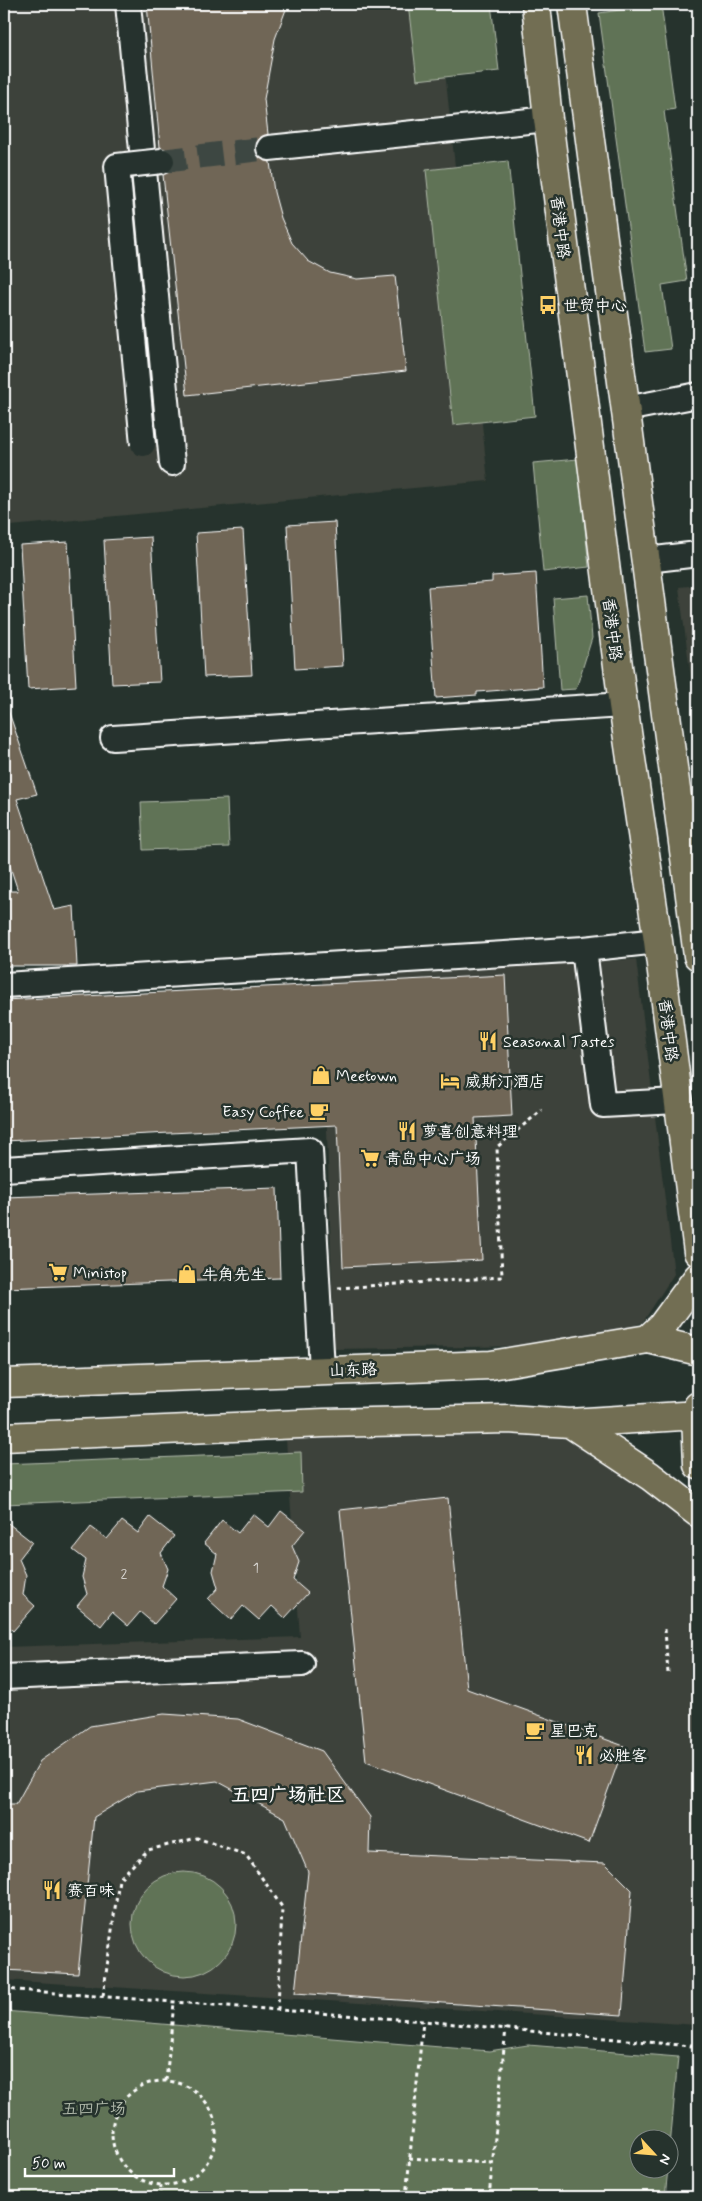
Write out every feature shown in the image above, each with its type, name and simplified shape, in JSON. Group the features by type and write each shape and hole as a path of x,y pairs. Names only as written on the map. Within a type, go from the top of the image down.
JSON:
{"main road":[{"name":"香港中路","path":"536,4 548,119 622,705 658,941 698,1252"},
{"path":"572,4 695,904 698,956"},
{"path":"648,1338 662,1326 698,1277"},
{"name":"山东路","path":"4,1383 491,1365 648,1338 698,1351"},
{"path":"4,1436 334,1422 508,1419 570,1423 698,1412 698,1465"},
{"path":"570,1423 650,1476 698,1513"}],"street":[{"path":"128,4 171,453 143,444 117,166 162,161"},
{"path":"269,148 548,119"},
{"path":"626,409 698,395"},
{"path":"647,560 698,554"},
{"path":"113,738 622,705"},
{"path":"4,985 540,952 658,941"},
{"path":"584,949 602,1106 678,1101"},
{"path":"4,1169 310,1150 322,1370"},
{"path":"4,1676 302,1664"}],"path":[{"path":"317,1290 502,1277 497,1147 542,1110"},
{"path":"665,1629 668,1674"},
{"path":"103,1996 119,1879 148,1850 197,1838 246,1855 282,1907 278,2009"},
{"path":"4,1989 423,2021 691,2046 698,2032"},
{"path":"166,2081 174,2003"},
{"path":"406,2197 423,2021"},
{"path":"489,2197 506,2028"},
{"path":"166,2081 186,2085 203,2098 214,2115 217,2136 212,2156 199,2172 182,2183 161,2186 144,2182 129,2172 118,2157 112,2140 113,2122 120,2105 132,2092 148,2083 166,2081"},
{"path":"409,2158 491,2163"},
{"path":"160,2197 161,2186"}],"shaded area":[{"path":"4,4 438,4 488,481 11,526 4,408"},
{"path":"698,585 698,733 679,587"},
{"path":"636,959 674,1274 643,1322 595,1345 334,1349 322,977"},
{"path":"583,1433 698,1523 698,2025 4,1980 4,1647 300,1637 286,1439"}],"green space":[{"path":"408,4 491,4 499,71 417,80"},
{"path":"661,4 675,109 664,111 687,281 662,285 671,349 645,352 599,13"},
{"path":"508,161 535,416 453,425 426,170"},
{"path":"578,459 589,567 543,572 533,463"},
{"path":"588,595 592,638 576,689 560,690 553,598"},
{"path":"227,799 229,847 143,850 141,802"},
{"path":"301,1452 302,1492 4,1504 4,1464"},
{"path":"184,1872 204,1876 221,1887 232,1904 236,1924 232,1944 221,1961 204,1972 184,1976 164,1972 147,1961 136,1944 132,1924 136,1904 147,1887 164,1876"},
{"name":"五四广场","path":"4,2011 489,2051 528,2045 678,2057 672,2128 630,2128 630,2178 667,2178 665,2197 4,2197"}],"building":[{"path":"147,4 288,4 275,39 264,99 268,134 257,142 255,150 263,160 270,162 274,192 281,218 292,243 308,261 330,273 357,279 395,276 406,371 187,395 163,175 170,172 176,160 173,152 160,147"},
{"path":"335,522 343,666 295,669 287,525"},
{"path":"243,530 252,675 204,677 196,533"},
{"path":"151,537 160,682 112,684 104,540"},
{"path":"68,542 76,686 28,689 20,545"},
{"path":"536,573 543,687 477,692 477,695 436,698 428,587 492,582 492,576"},
{"path":"4,704 6,704 37,794 17,799 54,910 74,906 77,966 4,966 4,891 18,891 4,848"},
{"path":"505,975 512,1116 475,1118 482,1260 343,1267 337,1125 4,1141 4,1000"},
{"path":"277,1188 280,1278 4,1288 4,1197"},
{"path":"448,1498 467,1689 624,1746 589,1843 366,1761 340,1510"},
{"path":"281,1511 305,1530 292,1546 299,1562 293,1580 308,1593 285,1618 272,1606 259,1620 243,1606 231,1620 208,1599 218,1588 213,1571 217,1554 204,1543 222,1520 238,1533 253,1514 269,1527"},
{"path":"150,1517 174,1536 161,1553 168,1569 162,1586 176,1599 154,1624 140,1612 128,1626 112,1612 101,1626 77,1606 87,1594 82,1577 86,1560 73,1550 91,1527 107,1539 122,1521 138,1533"},
{"path":"4,1520 32,1542 19,1559 26,1575 23,1595 35,1606 13,1631 4,1623"},
{"path":"164,1714 238,1719 322,1751 370,1817 369,1853 605,1863 632,1890 622,2015 295,1993 308,1872 285,1818 217,1781 137,1791 94,1817 78,1974 4,1970 4,1804 16,1804 40,1761 90,1726"}],"tunnel":[{"path":"162,161 269,148"}],"place":[{"name":"世贸中心","path":"548,305"},
{"name":"Seasonal Tastes","path":"488,1041"},
{"name":"Meetown","path":"321,1075"},
{"name":"威斯汀酒店","path":"450,1081"},
{"name":"Easy Coffee","path":"319,1111"},
{"name":"萝喜创意料理","path":"407,1131"},
{"name":"青岛中心广场","path":"370,1158"},
{"name":"Ministop","path":"58,1272"},
{"name":"牛角先生","path":"187,1274"},
{"name":"星巴克","path":"535,1730"},
{"name":"必胜客","path":"584,1755"},
{"name":"赛百味","path":"52,1890"}],"district":[{"name":"五四广场社区","path":"288,1794"}]}
